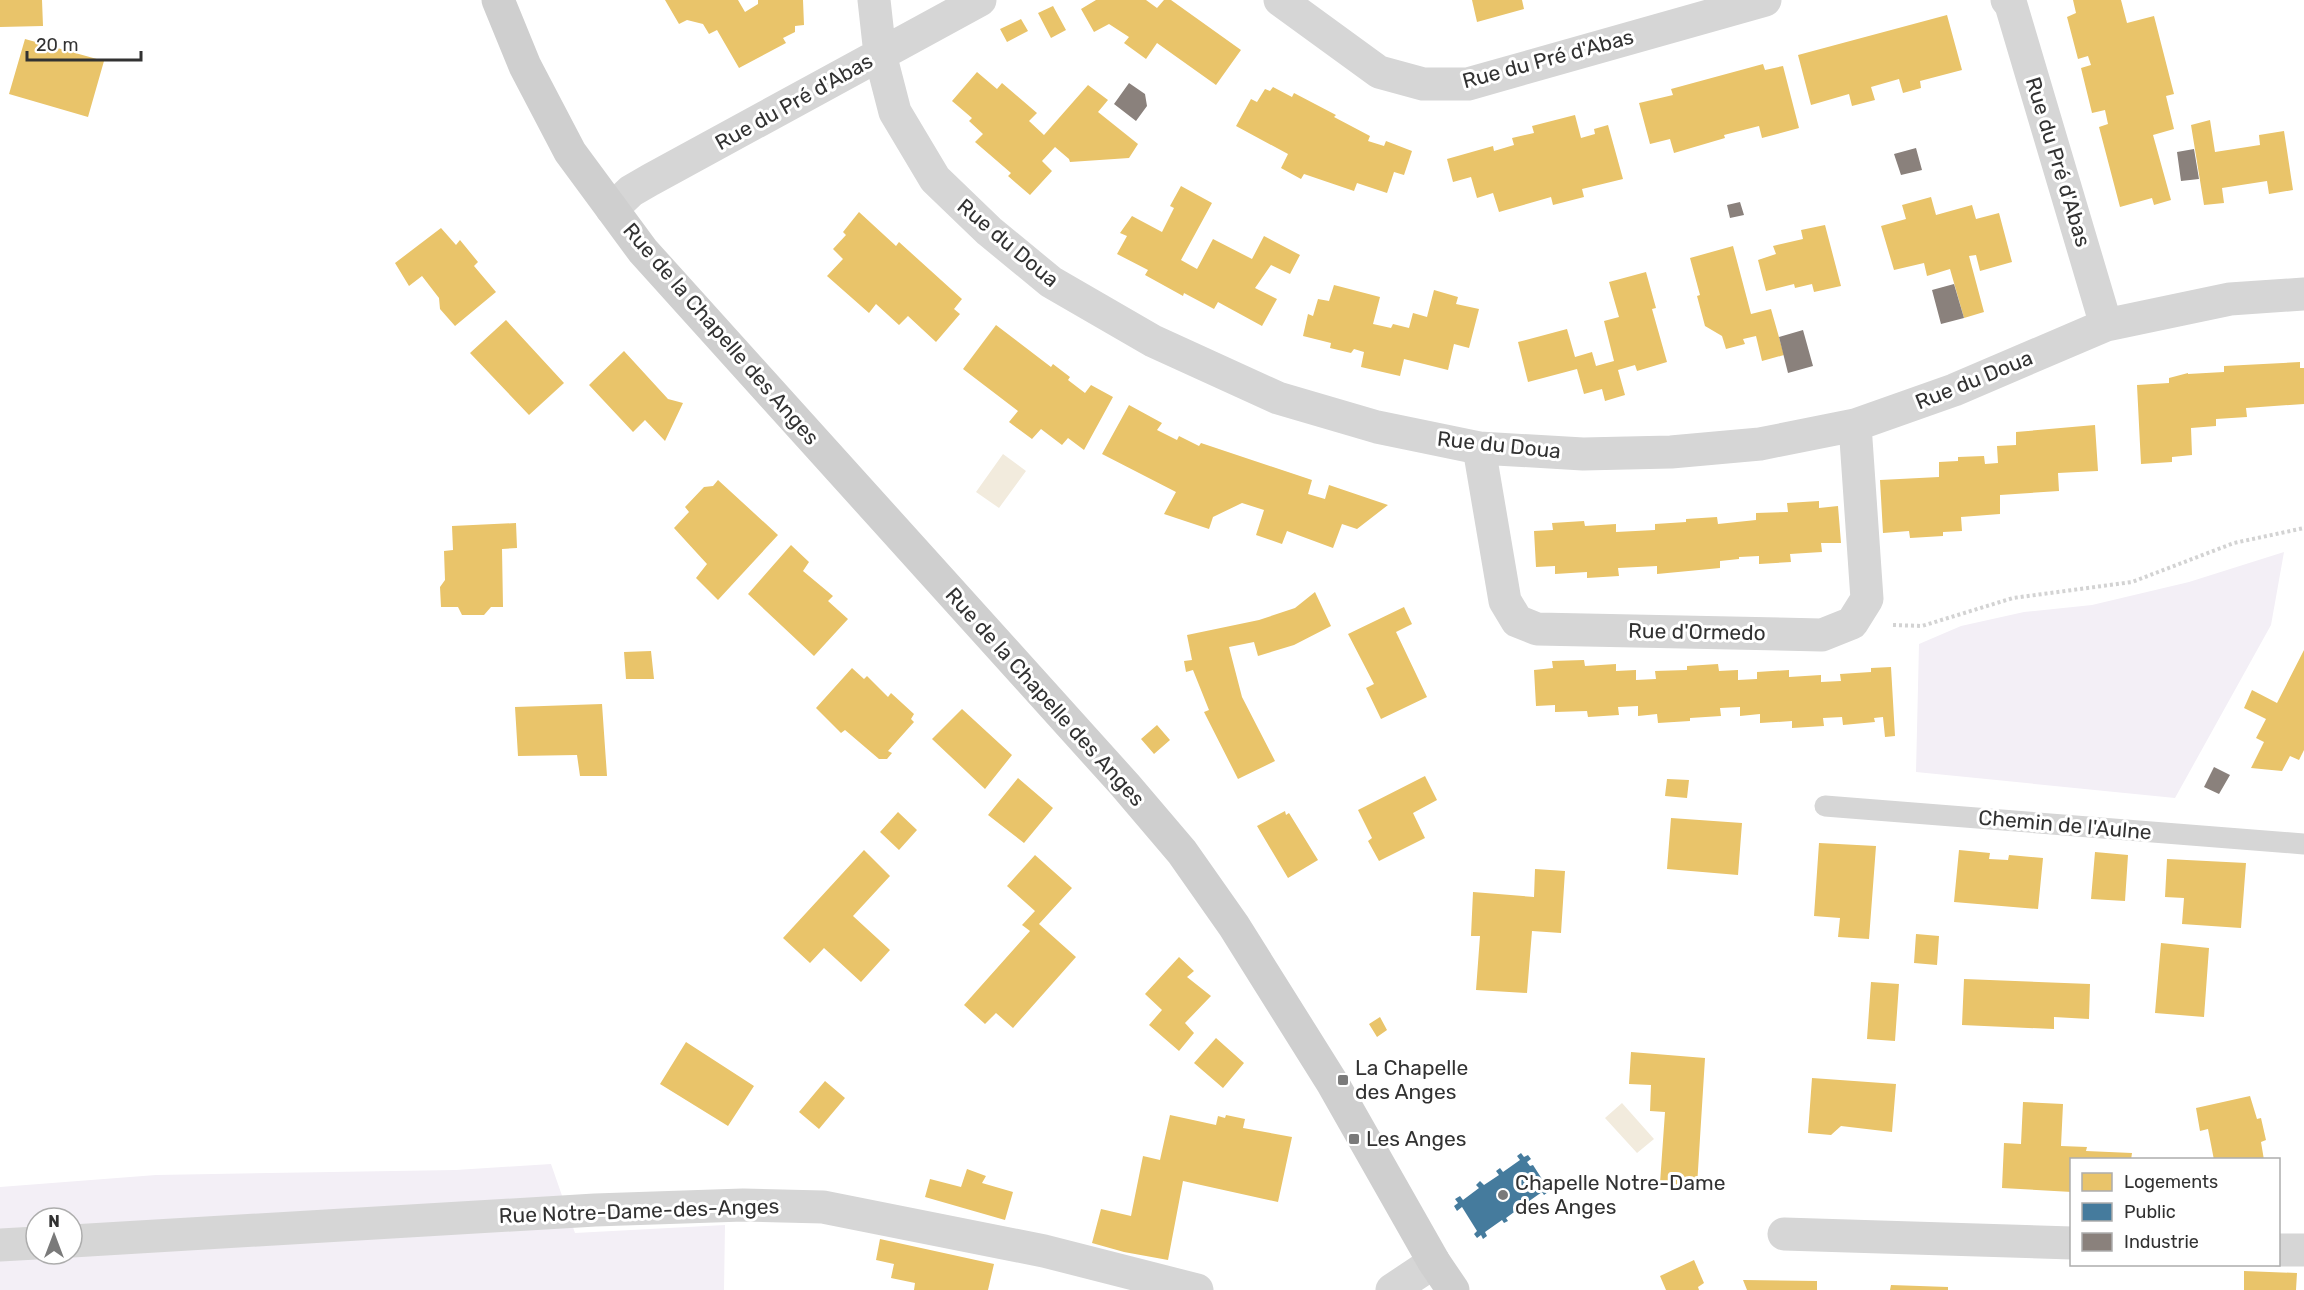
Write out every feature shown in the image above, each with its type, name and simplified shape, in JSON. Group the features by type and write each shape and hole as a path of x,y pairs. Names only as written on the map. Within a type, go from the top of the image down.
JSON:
{"main road":[{"name":"Rue de la Chapelle des Anges","path":"498,0 525,66 570,152 642,251 1125,785 1182,852 1234,926 1333,1084 1434,1262 1454,1290"}],"street":[{"name":"Rue du Doua","path":"874,0 880,54 895,112 935,179 989,231 1051,282 1154,341 1278,398 1377,427 1479,448 1583,454 1671,452 1760,444 1855,425 1954,390 2106,325 2230,298 2304,294"},
{"name":"Rue du Pré d'Abas","path":"612,208 640,185 980,0"},
{"name":"Rue du Pré d'Abas","path":"1280,0 1379,72 1424,84 1468,84 1765,0"},
{"name":"Rue du Pré d'Abas","path":"2007,0 2011,5 2106,325"},
{"path":"1855,425 1867,599"},
{"name":"Rue d'Ormedo","path":"1479,448 1505,602 1517,621 1537,629 1822,635 1852,622 1867,599"},
{"name":"Rue Notre-Dame-des-Anges","path":"84,1240 595,1210 743,1205 823,1207 1044,1251 1197,1290"},
{"path":"1784,1234 2070,1243"},
{"path":"0,1245 24,1244"},
{"path":"2280,1250 2304,1250"},
{"path":"1392,1290 1434,1262"}],"lane":[{"name":"Chemin de l'Aulne","path":"1825,806 2304,844"}],"path":[{"path":"1867,599 1894,626 1922,626 2013,598 2132,582 2234,543 2304,528"}],"shaded area":[{"path":"1003,454 1026,471 999,508 976,492"},
{"path":"2284,552 2271,625 2175,798 1916,772 1919,644 1961,626 2024,612 2092,605 2189,582"},
{"path":"1622,1103 1654,1139 1637,1153 1605,1118"},
{"path":"551,1164 575,1233 725,1225 724,1290 0,1290 0,1187 156,1175 456,1170"}],"building: Logements":[{"path":"0,0 42,0 43,26 0,27"},
{"path":"665,0 738,0 745,12 758,4 758,0 803,0 804,25 795,26 795,32 783,38 786,43 739,68 717,30 709,34 703,24 687,20 679,24"},
{"path":"1096,0 1146,0 1157,8 1164,0 1171,0 1241,50 1216,85 1157,43 1146,59 1124,43 1129,37 1109,24 1094,32 1081,9"},
{"path":"1472,0 1522,0 1524,9 1477,22"},
{"path":"2073,0 2121,0 2127,23 2154,16 2174,94 2166,96 2174,129 2153,135 2171,200 2154,205 2152,198 2120,207 2099,127 2108,124 2105,110 2092,113 2081,68 2091,65 2088,56 2078,59 2067,17 2076,13"},
{"path":"1053,6 1066,30 1051,38 1038,13"},
{"path":"1947,15 1962,70 1920,81 1921,88 1903,93 1899,79 1871,87 1875,100 1852,106 1849,94 1811,105 1798,55"},
{"path":"1021,19 1028,31 1007,42 1000,29"},
{"path":"25,39 104,61 88,117 9,94"},
{"path":"1763,64 1765,70 1783,66 1799,128 1762,138 1759,126 1724,135 1725,138 1674,153 1670,139 1650,144 1639,103 1673,95 1671,89"},
{"path":"977,72 997,89 1002,83 1037,113 1029,121 1044,135 1088,85 1108,100 1098,112 1138,144 1129,158 1070,162 1055,147 1042,161 1052,171 1030,195 1008,176 1011,173 975,142 983,134 969,121 972,118 952,101"},
{"path":"1273,87 1292,97 1294,93 1336,115 1334,117 1370,136 1368,141 1384,146 1386,141 1412,151 1404,175 1394,172 1387,193 1357,183 1354,191 1304,174 1301,179 1281,168 1288,154 1236,126 1251,99 1257,102 1265,89 1270,91"},
{"path":"1575,115 1581,138 1595,134 1594,129 1608,125 1623,179 1582,189 1584,197 1553,205 1551,197 1499,212 1493,193 1477,198 1471,177 1453,182 1447,159 1493,146 1494,151 1514,145 1512,138 1534,133 1532,126"},
{"path":"2210,120 2215,152 2260,145 2259,135 2284,131 2293,190 2269,194 2267,181 2222,188 2224,203 2204,205 2191,125"},
{"path":"1181,186 1212,203 1181,260 1197,269 1213,239 1252,259 1264,236 1300,255 1290,274 1271,265 1255,288 1277,299 1262,326 1218,302 1214,309 1184,293 1183,296 1145,275 1148,270 1117,254 1127,236 1120,233 1132,216 1162,232 1174,208 1170,206"},
{"path":"1931,197 1936,215 1972,205 1976,219 1999,213 2012,262 1980,271 1976,255 1969,256 1984,312 1964,318 1950,269 1927,276 1924,263 1894,270 1881,226 1906,219 1902,205"},
{"path":"859,212 896,246 899,242 962,299 954,309 960,314 936,342 908,316 899,325 876,304 869,313 827,276 843,259 833,249 846,235 843,232"},
{"path":"1825,225 1841,286 1814,292 1812,284 1795,288 1794,284 1766,291 1758,260 1776,254 1773,246 1803,239 1801,230"},
{"path":"441,228 456,245 460,240 478,262 474,266 496,292 455,326 440,309 439,298 422,276 409,286 395,263"},
{"path":"1733,246 1751,314 1771,309 1784,355 1762,361 1756,336 1743,339 1745,344 1726,349 1722,336 1705,326 1690,258"},
{"path":"1646,272 1656,308 1652,309 1667,362 1637,371 1635,365 1618,370 1625,395 1605,401 1602,389 1584,394 1577,369 1528,382 1518,342 1567,329 1575,357 1592,352 1596,366 1614,361 1604,321 1619,317 1609,282"},
{"path":"1334,285 1380,297 1373,324 1391,328 1393,324 1409,328 1413,313 1427,317 1434,290 1458,297 1456,304 1479,309 1469,348 1454,344 1448,370 1404,359 1400,376 1361,367 1364,352 1354,349 1351,353 1330,348 1331,343 1303,336 1308,314 1313,316 1318,299 1329,301"},
{"path":"506,320 564,383 529,415 470,353"},
{"path":"996,325 1051,367 1053,364 1085,393 1091,385 1113,397 1084,450 1068,438 1062,445 1041,429 1032,439 1009,422 1018,411 963,369"},
{"path":"624,351 668,399 683,403 665,441 645,420 633,432 589,385"},
{"path":"2300,362 2300,368 2304,368 2304,404 2246,408 2247,417 2216,419 2216,426 2191,428 2192,455 2172,457 2172,462 2141,464 2137,385 2169,383 2169,378 2188,373 2224,372 2224,366"},
{"path":"1129,405 1162,423 1157,430 1177,440 1179,436 1199,446 1201,443 1312,480 1308,494 1325,499 1329,485 1388,505 1357,529 1342,524 1333,548 1287,531 1282,544 1256,535 1264,510 1242,503 1213,517 1209,529 1164,514 1176,492 1102,454"},
{"path":"2095,425 2098,471 2058,473 2059,491 2000,495 2000,514 1961,517 1962,531 1943,532 1943,536 1910,538 1909,531 1883,533 1880,480 1939,477 1939,462 1958,461 1958,457 1984,456 1985,464 1998,463 1997,446 2016,445 2016,432"},
{"path":"718,480 778,535 718,600 696,578 707,564 674,528 689,512 685,507 704,487 713,486"},
{"path":"1819,501 1819,508 1838,506 1841,543 1821,543 1822,552 1790,554 1791,562 1759,564 1759,556 1739,557 1739,559 1720,561 1720,568 1657,574 1657,566 1618,568 1619,576 1587,578 1587,572 1555,574 1555,566 1536,567 1534,531 1553,530 1552,523 1584,521 1585,526 1616,524 1616,532 1655,530 1655,524 1686,522 1686,519 1717,517 1718,524 1756,520 1756,513 1788,512 1787,503"},
{"path":"516,523 517,548 502,549 503,607 491,607 484,615 462,615 458,607 441,607 440,587 445,580 444,551 453,550 452,526"},
{"path":"791,545 809,562 803,571 833,596 828,601 848,619 814,656 748,594"},
{"path":"1315,592 1331,626 1294,645 1258,656 1254,642 1229,647 1242,697 1275,761 1238,779 1204,712 1209,710 1193,670 1186,672 1184,661 1192,660 1187,635 1259,620 1295,608"},
{"path":"1404,607 1412,624 1396,632 1427,697 1381,719 1366,688 1374,684 1348,634"},
{"path":"2304,650 2304,750 2299,760 2290,756 2282,771 2251,768 2264,742 2256,738 2266,719 2244,708 2252,690 2277,703"},
{"path":"651,651 654,679 626,679 624,652"},
{"path":"1584,660 1585,666 1616,664 1616,671 1636,670 1636,680 1656,679 1655,671 1687,670 1687,666 1718,664 1719,671 1738,670 1738,680 1757,679 1757,672 1789,670 1789,677 1821,675 1821,682 1841,681 1840,674 1871,672 1871,668 1891,667 1895,736 1885,737 1883,717 1874,718 1875,722 1843,725 1842,717 1823,718 1824,726 1792,728 1792,721 1760,723 1760,714 1740,716 1740,707 1720,708 1721,716 1658,723 1657,714 1638,716 1638,706 1618,707 1619,715 1588,717 1587,711 1555,712 1555,705 1536,706 1534,670 1553,668 1552,661"},
{"path":"852,668 864,679 867,676 888,697 891,693 914,714 911,719 914,722 888,751 892,753 887,759 879,759 845,730 841,733 816,708"},
{"path":"602,704 607,776 580,776 577,755 518,756 515,707"},
{"path":"962,709 1012,755 985,789 932,739"},
{"path":"1157,725 1170,740 1154,754 1141,739"},
{"path":"1425,776 1437,800 1413,813 1425,838 1379,861 1368,841 1372,838 1358,810"},
{"path":"1018,778 1053,808 1024,843 988,815"},
{"path":"1667,779 1689,780 1687,798 1665,796"},
{"path":"1285,811 1286,815 1289,813 1318,860 1288,878 1257,826"},
{"path":"898,812 917,830 899,850 880,832"},
{"path":"1671,818 1742,823 1738,875 1667,869"},
{"path":"1819,843 1876,846 1869,939 1838,937 1840,918 1814,916"},
{"path":"864,850 890,876 853,916 890,950 861,982 824,948 810,963 783,938"},
{"path":"1959,850 1990,853 1989,859 2008,860 2009,855 2043,858 2038,909 1954,902"},
{"path":"2095,852 2128,855 2125,901 2091,899"},
{"path":"1035,855 1072,888 1039,924 1076,957 1013,1028 996,1013 985,1024 964,1005 1030,931 1022,925 1035,911 1007,886"},
{"path":"2167,859 2246,863 2241,928 2182,924 2184,898 2165,897"},
{"path":"1535,869 1565,871 1561,933 1532,931 1527,993 1476,990 1480,936 1471,936 1473,892 1534,897"},
{"path":"1916,934 1939,936 1937,965 1914,963"},
{"path":"2161,943 2209,948 2204,1017 2155,1013"},
{"path":"1179,957 1194,971 1187,977 1211,996 1185,1023 1194,1033 1179,1051 1149,1025 1162,1010 1145,994"},
{"path":"1964,979 2090,984 2089,1019 2054,1017 2054,1029 1962,1025"},
{"path":"1871,982 1899,984 1895,1041 1867,1039"},
{"path":"1380,1017 1387,1030 1377,1037 1369,1024"},
{"path":"1216,1038 1244,1063 1223,1088 1194,1063"},
{"path":"686,1042 754,1086 728,1126 660,1084"},
{"path":"1631,1052 1705,1058 1697,1186 1660,1183 1665,1112 1650,1111 1651,1085 1629,1084"},
{"path":"1812,1078 1896,1084 1892,1132 1841,1126 1831,1135 1808,1133"},
{"path":"825,1081 845,1098 819,1129 799,1112"},
{"path":"2250,1096 2257,1119 2261,1118 2266,1140 2261,1142 2264,1158 2214,1158 2208,1129 2200,1131 2196,1108"},
{"path":"2023,1102 2063,1104 2061,1146 2087,1147 2086,1151 2132,1153 2131,1158 2070,1158 2070,1192 2002,1188 2004,1143 2021,1144"},
{"path":"1170,1115 1216,1125 1218,1116 1225,1118 1226,1115 1245,1119 1243,1128 1292,1137 1278,1202 1183,1181 1168,1260 1092,1243 1101,1209 1131,1216 1143,1156 1160,1160"},
{"path":"967,1169 986,1176 982,1183 1013,1192 1005,1220 925,1197 930,1179 961,1187"},
{"path":"880,1239 994,1264 988,1290 914,1290 915,1283 891,1278 894,1264 876,1260"},
{"path":"1694,1260 1704,1283 1698,1287 1699,1290 1666,1290 1660,1276"},
{"path":"2244,1271 2297,1273 2296,1290 2244,1290"},
{"path":"1743,1280 1817,1281 1817,1290 1747,1290"},
{"path":"1891,1285 1948,1287 1948,1290 1890,1290"}],"building: Public":[{"name":"Chapelle Notre-Dame des Anges","path":"1521,1153 1524,1157 1528,1155 1531,1159 1527,1162 1530,1166 1533,1165 1543,1185 1547,1182 1549,1186 1545,1189 1548,1192 1544,1195 1542,1192 1525,1204 1528,1207 1523,1210 1521,1207 1506,1218 1508,1221 1504,1223 1502,1220 1485,1232 1487,1236 1483,1239 1481,1235 1477,1238 1474,1234 1477,1231 1462,1207 1457,1211 1454,1206 1458,1203 1455,1199 1460,1196 1463,1200 1479,1188 1476,1185 1480,1181 1484,1185 1499,1175 1496,1171 1500,1168 1503,1172 1520,1160 1517,1156"}],"building: Industrie":[{"path":"1129,83 1145,94 1147,106 1136,121 1114,104"},
{"path":"1916,148 1922,170 1901,175 1894,154"},
{"path":"2194,149 2199,179 2181,181 2177,152"},
{"path":"1740,202 1744,215 1730,218 1727,205"},
{"path":"1954,284 1964,318 1941,324 1932,290"},
{"path":"1803,330 1813,366 1788,373 1779,337"},
{"path":"2214,767 2230,775 2219,794 2204,787"}],"place":[{"name":"La Chapelle des Anges","path":"1343,1080"},
{"name":"Les Anges","path":"1354,1139"},
{"name":"Chapelle Notre-Dame des Anges","path":"1503,1195"}]}
